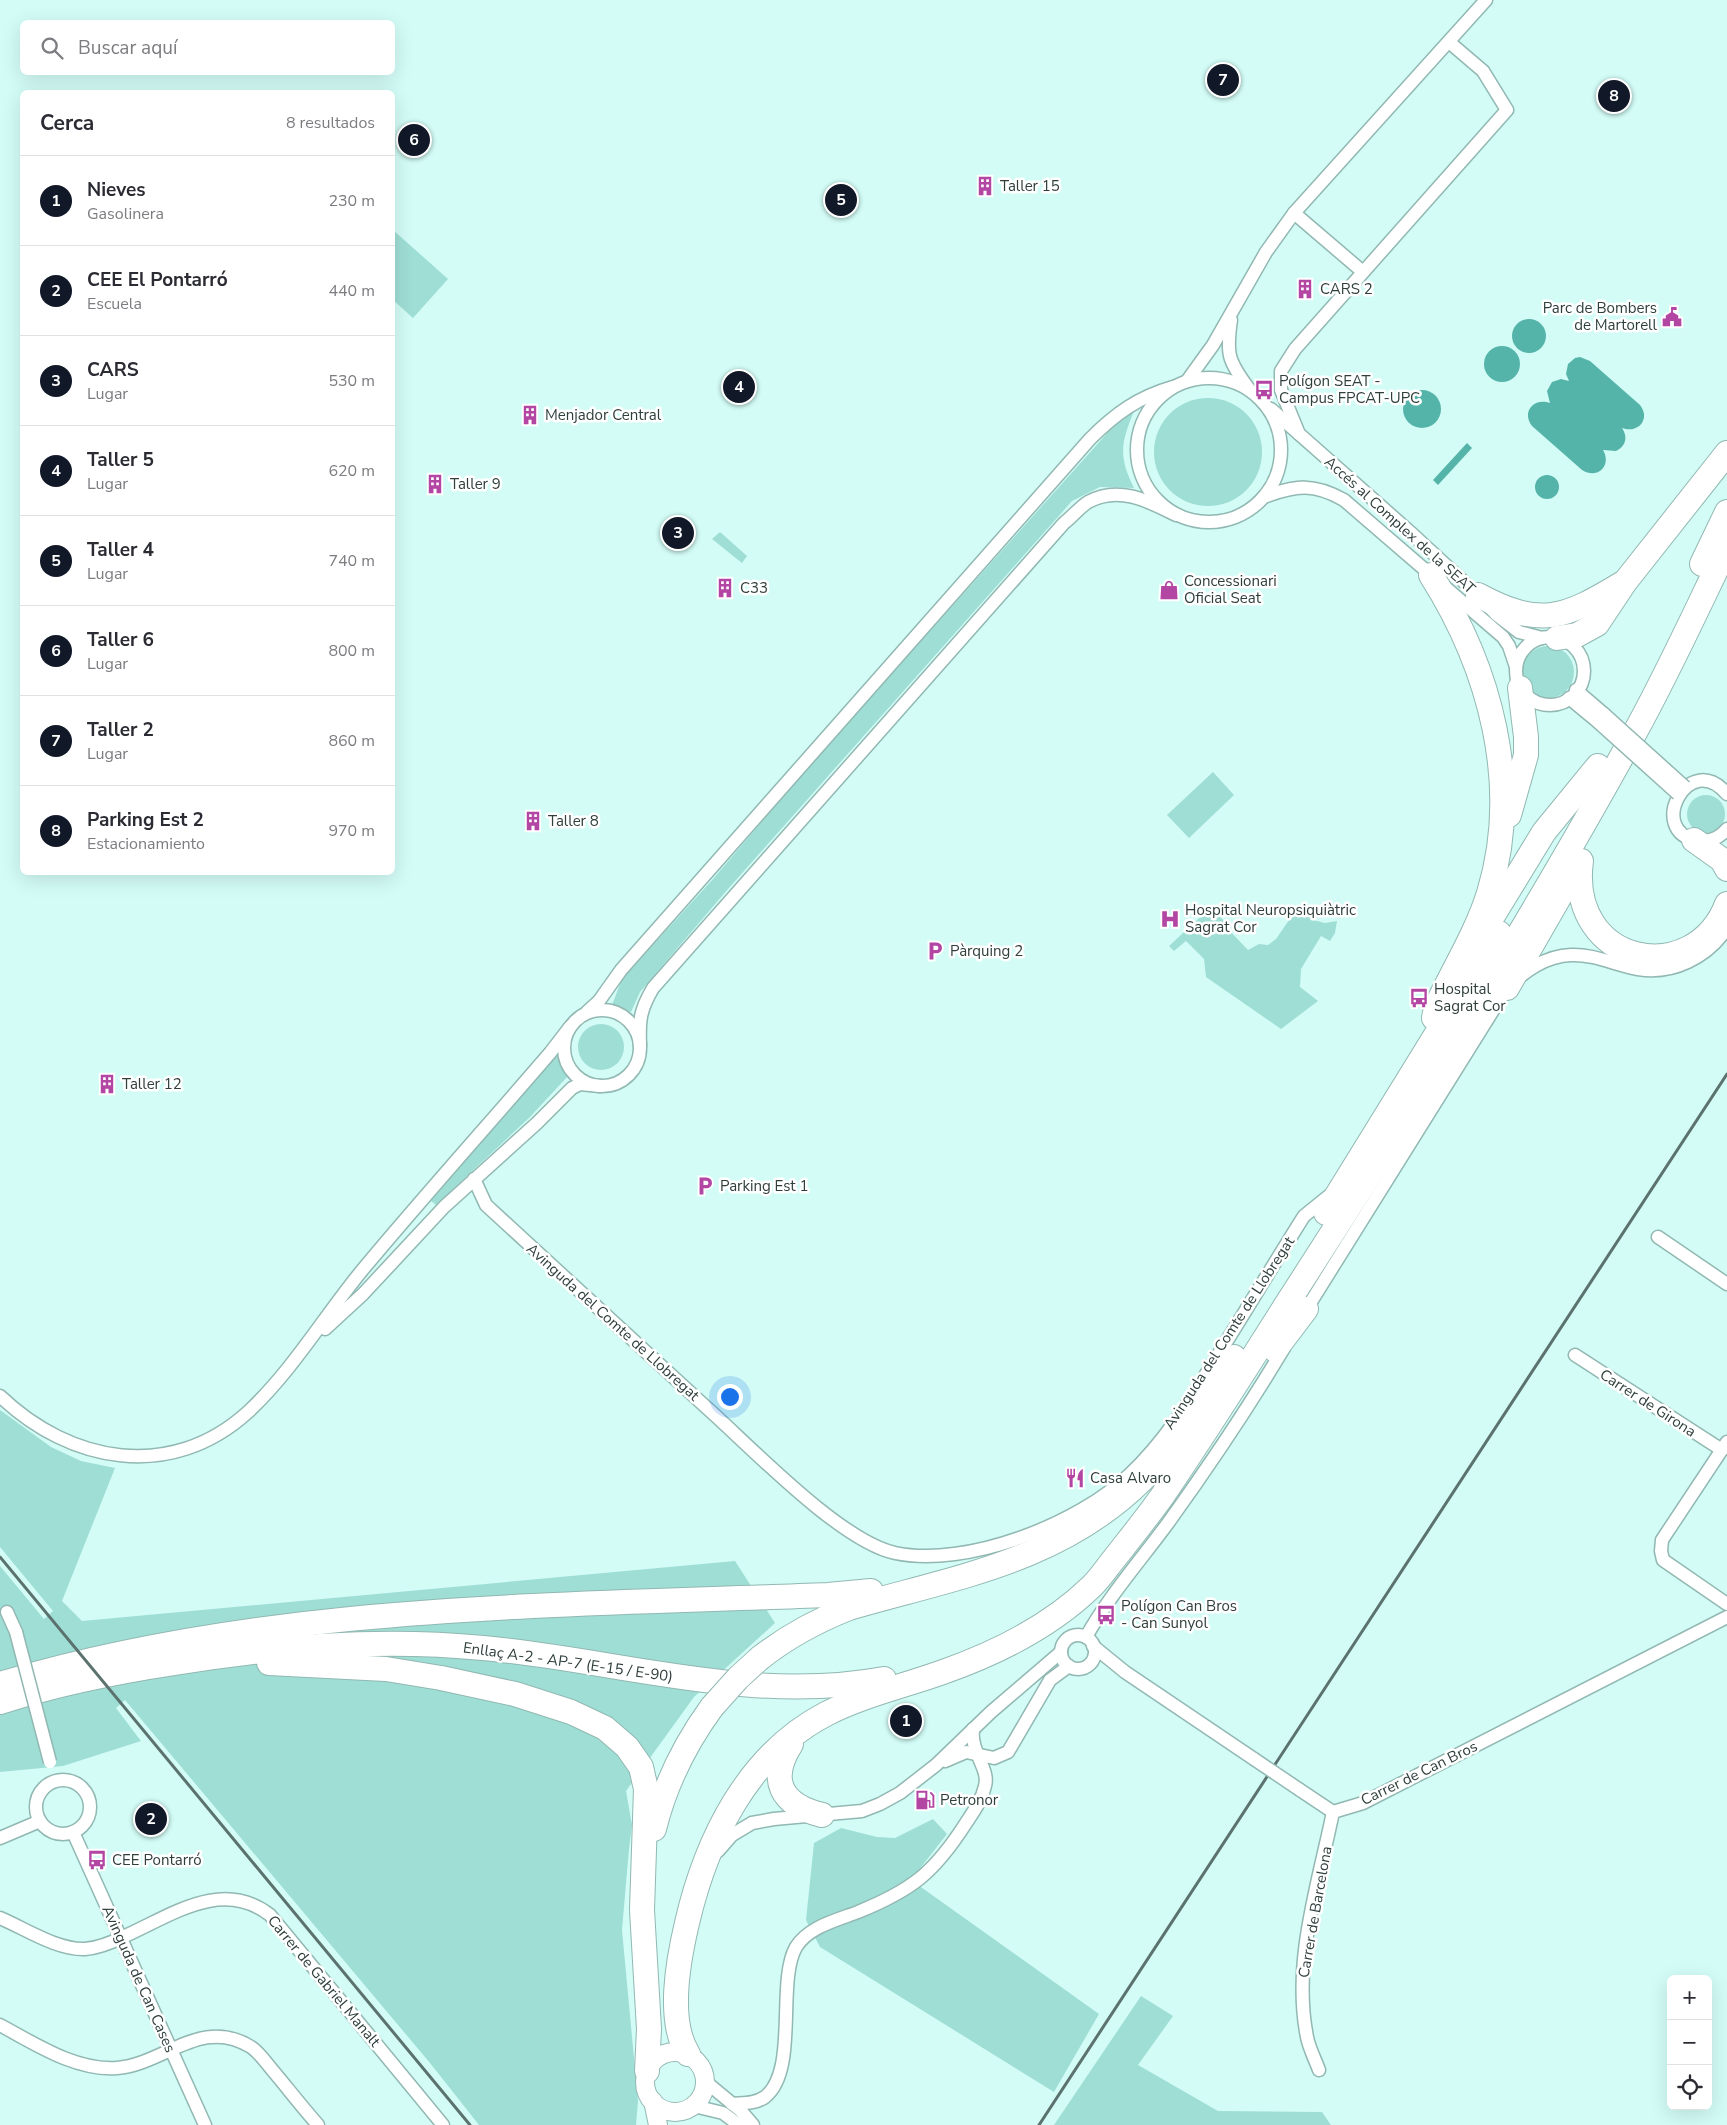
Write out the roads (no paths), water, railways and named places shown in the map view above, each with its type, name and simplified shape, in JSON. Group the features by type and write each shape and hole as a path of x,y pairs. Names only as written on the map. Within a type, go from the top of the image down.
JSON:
{"highway":[{"path":"1550,638 1577,635 1597,624 1625,582 1727,453"},
{"path":"642,1902 652,1836 664,1793 690,1739 712,1707 738,1678 760,1658 783,1640 825,1618 1003,1565 1046,1546 1102,1513 1141,1481 1191,1420 1254,1330 1547,857 1648,677 1727,512"},
{"path":"688,2054 682,2044 678,2028 677,1989 679,1960 694,1894 714,1840 736,1799 768,1760 800,1730 840,1708 966,1664 1020,1638 1075,1600 1096,1582 1145,1522 1203,1435 1426,1085 1574,842 1635,732 1727,547"},
{"path":"1430,575 1465,636 1494,727 1501,779 1498,853"},
{"path":"1478,595 1528,616 1552,615 1569,612 1625,582"},
{"path":"1430,1044 1436,1007 1488,896 1498,853 1526,755 1526,730 1518,678"},
{"path":"1507,988 1598,826 1635,732"},
{"path":"1451,974 1484,930 1544,832 1598,766"},
{"path":"1694,840 1722,860 1727,869"},
{"path":"1582,856 1579,878 1581,899 1586,913 1602,936 1624,950 1654,956 1670,954 1690,948 1716,925 1727,904"},
{"path":"1203,1435 1266,1362 1306,1309"},
{"name":"Enllaç A-2 - AP-7 (E-15 / E-90)","path":"0,1702 85,1678 239,1652 360,1643 482,1648 705,1681 781,1688 846,1686 905,1676 985,1646 1056,1606 1110,1563"},
{"path":"0,1684 44,1670 133,1649 228,1634 345,1620 465,1609 828,1595 935,1584"},
{"path":"148,1667 271,1663 386,1669 441,1678 515,1694 571,1712 605,1728 627,1747 641,1768 646,1790 642,1902 649,2029 647,2071"},
{"path":"800,1730 782,1761 779,1770 781,1786 796,1805 822,1815"}],"main road":[{"path":"658,2125 652,2101 646,2087 647,2071 657,2058 672,2052 688,2054 700,2064 706,2082 701,2098 674,2125"},
{"path":"652,2101 664,2110 690,2108"}],"street":[{"path":"1187,381 1213,345 1266,252 1294,213 1486,0"},
{"path":"1299,434 1280,390 1281,371 1295,349 1506,110 1483,71 1448,42"},
{"path":"1294,213 1363,272"},
{"path":"301,1352 363,1294 444,1207 537,1123 572,1088 580,1084 600,1086 612,1084 628,1074 638,1058 640,1045 639,1018 642,1006 653,988 1064,523 1088,502 1116,493 1140,498 1176,515 1199,522 1223,521 1246,512 1264,497 1275,478 1280,457 1279,435 1273,418 1236,371 1227,348 1231,315"},
{"path":"0,1396 32,1423 52,1436 102,1453 128,1456 156,1455 207,1440 248,1412 301,1352 363,1269 543,1061 577,1018 599,1001 627,962 1110,418 1135,401 1187,381 1213,378 1233,382 1251,392"},
{"path":"1173,387 1153,404 1142,422 1137,442 1138,463 1144,483 1158,501 1176,515"},
{"name":"Accés al Complex de la SEAT","path":"1262,402 1478,595 1497,615 1519,632 1566,641 1576,650 1583,662 1582,680 1572,694"},
{"name":"Accés al Complex de la SEAT","path":"1264,497 1298,486 1329,491 1358,511 1503,637 1509,646 1518,678"},
{"path":"1550,638 1525,650 1518,678 1529,699 1542,704 1556,704 1572,694 1682,791"},
{"path":"1727,794 1710,782 1697,782 1682,791 1673,809 1676,825 1681,832 1694,840 1710,841 1717,838 1727,829"},
{"path":"1088,1665 1094,1656 1090,1641 1101,1611 1168,1522 1252,1401 1292,1336 1306,1309 1507,988 1535,966 1552,958 1571,955 1593,957 1640,970 1683,965 1701,956 1719,941 1727,928"},
{"path":"587,1012 611,1010 622,1015 631,1023 637,1033 640,1045"},
{"path":"570,1027 564,1046 568,1065 576,1075 587,1083 600,1086"},
{"name":"Avinguda del Comte de Llobregat","path":"474,1179 486,1205 794,1487 849,1532 870,1544 893,1553 944,1556 1004,1544 1063,1519 1091,1504 1130,1474 1181,1414 1304,1216 1342,1187"},
{"path":"1658,1237 1727,1284"},
{"name":"Carrer de Girona","path":"1575,1355 1724,1446"},
{"path":"1724,1446 1662,1540 1660,1552 1663,1560 1727,1604"},
{"path":"6,1612 16,1632 55,1782"},
{"name":"Carrer de Can Bros","path":"1333,1812 1363,1803 1409,1781 1727,1618"},
{"path":"1125,1672 1088,1665 1078,1668 1069,1666 1061,1652 1062,1646 1069,1637 1080,1635 1090,1641 1125,1672 1333,1812"},
{"path":"694,1894 702,1885 717,1853 737,1830 761,1821 862,1810 880,1804 900,1793 936,1765 973,1729 1061,1652"},
{"path":"936,1765 966,1752 994,1758 1008,1752 1050,1680 1069,1666"},
{"path":"732,2104 751,2103 764,2098 771,2090 779,2072 784,2043 790,1968 794,1951 799,1942 819,1928 905,1891 934,1867 955,1840 983,1796 986,1775 973,1745 973,1729"},
{"path":"55,1782 72,1782 80,1786 90,1801 88,1819 82,1827 74,1832 59,1834 52,1832 40,1821 36,1806 38,1798 47,1786 55,1782"},
{"name":"Carrer de Barcelona","path":"1319,2070 1307,2039 1302,1998 1302,1970 1333,1812"},
{"path":"0,1838 40,1821"},
{"name":"Avinguda de Can Cases","path":"74,1832 204,2125"},
{"name":"Carrer de Gabriel Manalt","path":"0,1918 68,1948 87,1949 121,1938 212,1900 240,1900 261,1908 283,1929 443,2125"},
{"path":"0,2025 66,2058 92,2066 117,2068 143,2062 170,2049 200,2038 229,2039 244,2044 257,2052 318,2125"},
{"path":"706,2082 753,2125"},
{"path":"690,2108 723,2113 739,2125"}],"water":[{"path":"1529,319 1541,324 1546,336 1541,348 1529,353 1517,348 1512,336 1517,324"},
{"path":"1502,346 1514,352 1520,364 1514,376 1502,382 1490,376 1484,364 1490,352"},
{"path":"1580,357 1590,361 1640,405 1644,415 1638,427 1633,429 1622,428 1625,435 1624,444 1616,451 1603,450 1606,461 1605,466 1598,472 1593,473 1582,470 1532,426 1528,416 1534,404 1539,402 1550,403 1547,391 1552,382 1561,379 1569,381 1566,374 1568,364 1575,358"},
{"path":"1422,390 1429,391 1435,396 1440,402 1440,416 1435,422 1429,427 1422,428 1415,427 1409,422 1404,416 1403,409 1404,402 1409,396 1415,391"},
{"path":"1467,443 1472,448 1438,485 1433,480"},
{"path":"1547,475 1552,476 1558,482 1558,492 1552,498 1547,499 1542,498 1536,492 1535,487 1536,482 1542,476"}],"railway":[{"path":"1039,2125 1727,1074"},
{"path":"0,1557 470,2125"}],"place":[{"name":"Taller 2","path":"1223,80"},
{"name":"Parking Est 2","path":"1614,96"},
{"name":"Taller 6","path":"414,140"},
{"name":"Taller 15","path":"985,186"},
{"name":"Taller 4","path":"841,200"},
{"name":"CARS 2","path":"1305,289"},
{"name":"Parc de Bombers de Martorell","path":"1672,317"},
{"name":"Taller 5","path":"739,387"},
{"name":"Polígon SEAT - Campus FPCAT-UPC","path":"1264,390"},
{"name":"Menjador Central","path":"530,415"},
{"name":"Taller 9","path":"435,484"},
{"name":"CARS","path":"678,533"},
{"name":"C33","path":"725,588"},
{"name":"Concessionari Oficial Seat","path":"1169,590"},
{"name":"Taller 8","path":"533,821"},
{"name":"Hospital Neuropsiquiàtric Sagrat Cor","path":"1170,919"},
{"name":"Pàrquing 2","path":"935,951"},
{"name":"Hospital Sagrat Cor","path":"1419,998"},
{"name":"Taller 12","path":"107,1084"},
{"name":"Parking Est 1","path":"705,1186"},
{"name":"Casa Alvaro","path":"1075,1478"},
{"name":"Polígon Can Bros - Can Sunyol","path":"1106,1615"},
{"name":"Nieves","path":"906,1721"},
{"name":"Petronor","path":"925,1800"},
{"name":"CEE El Pontarró","path":"151,1819"},
{"name":"CEE Pontarró","path":"97,1860"}]}
